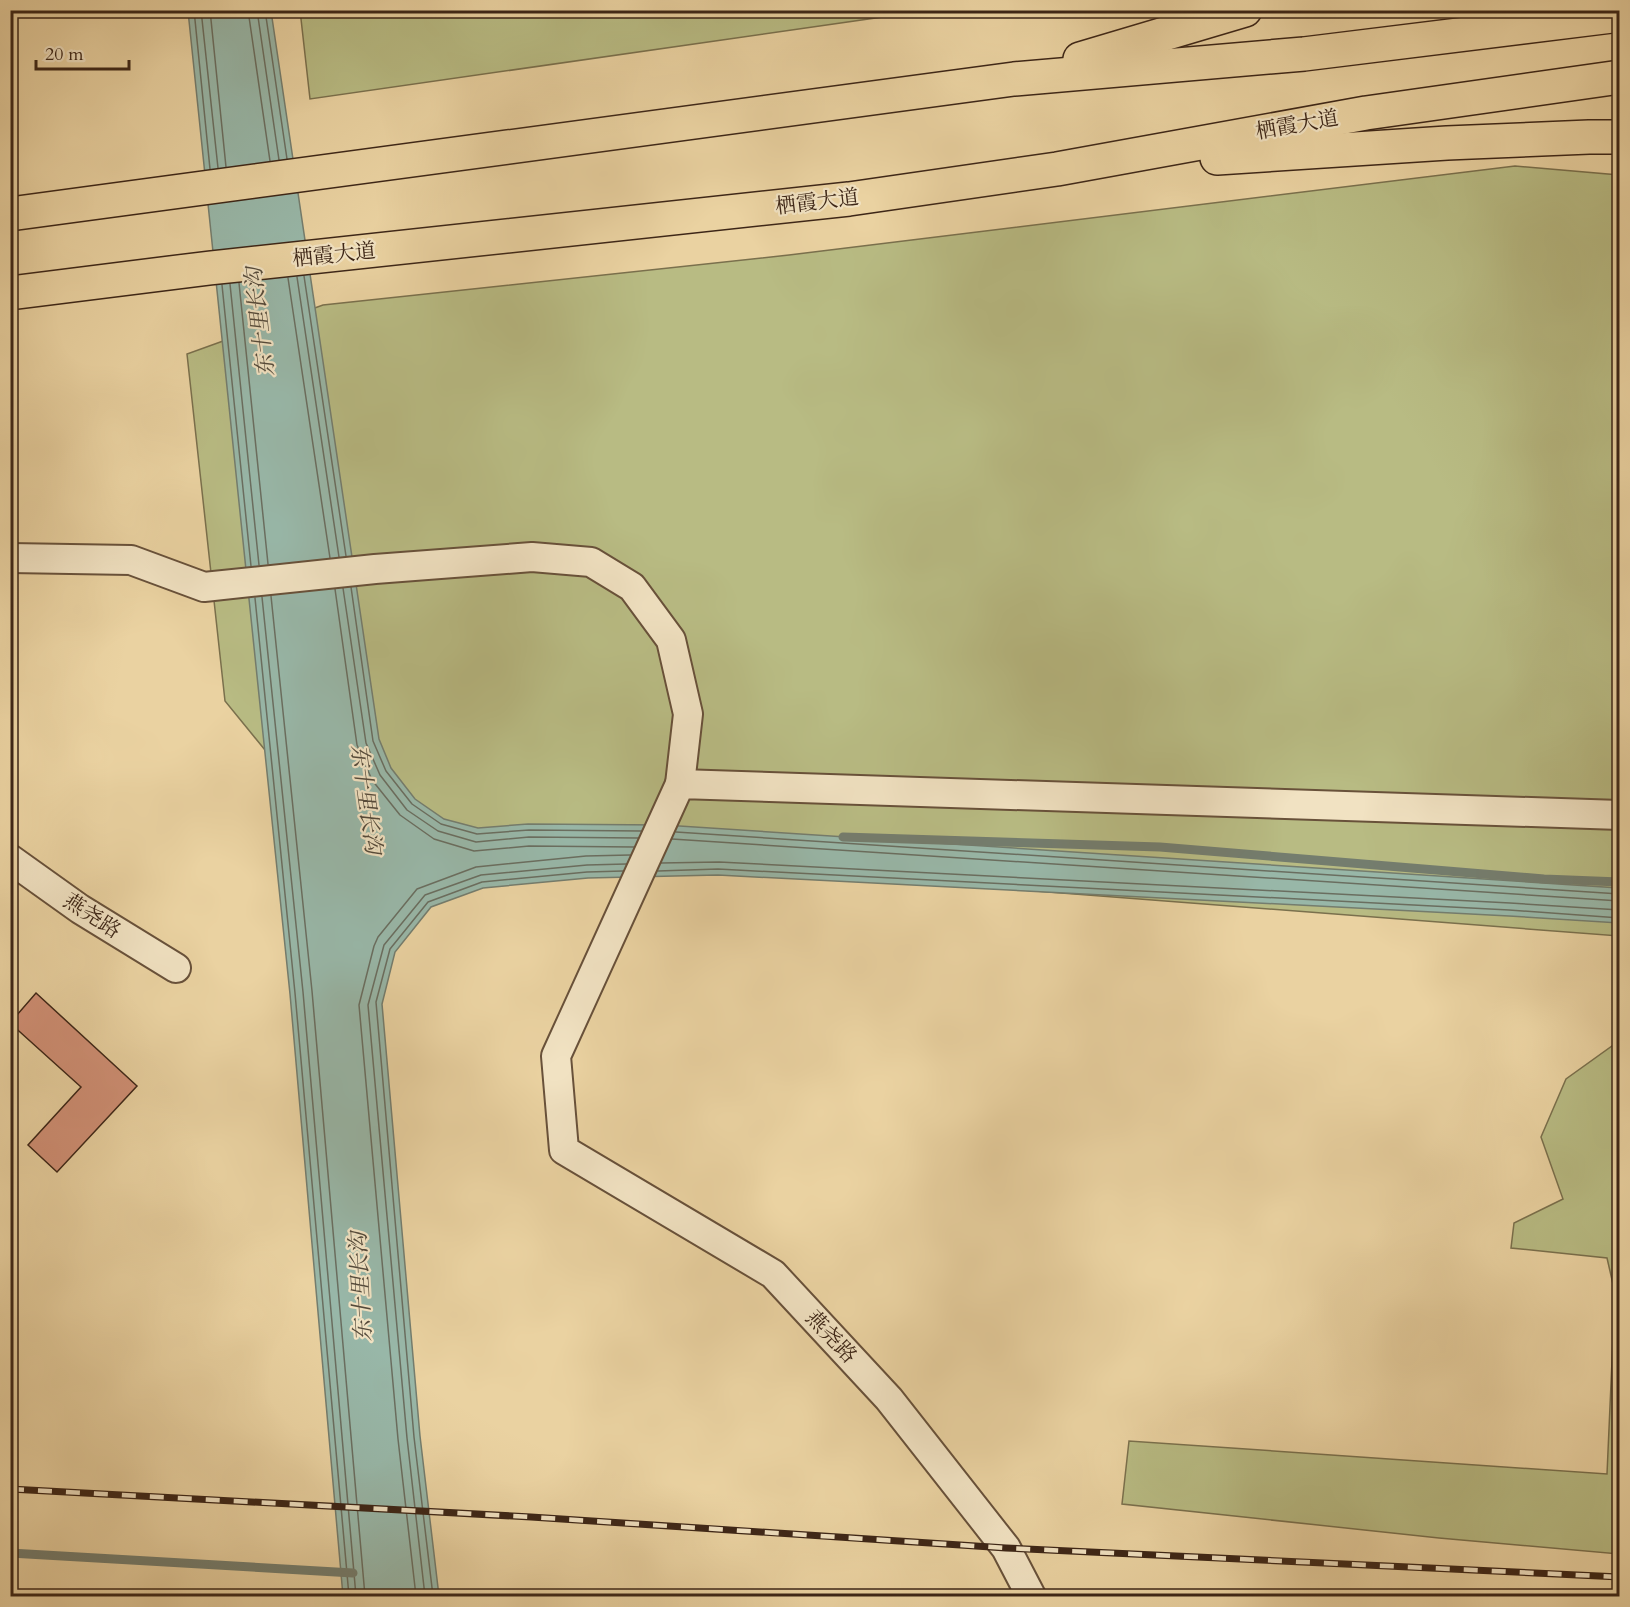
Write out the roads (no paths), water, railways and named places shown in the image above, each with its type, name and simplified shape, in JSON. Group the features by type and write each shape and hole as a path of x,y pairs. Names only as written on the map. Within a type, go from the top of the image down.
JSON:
{"highway":[{"path":"1014,79 1245,10"},
{"path":"10,214 1014,79 1304,54 1620,15"},
{"name":"栖霞大道","path":"10,293 210,268 849,199 1057,169 1366,112 1620,77"},
{"path":"1057,169 1447,143 1589,136 1620,137"}],"street":[{"path":"10,558 131,560 204,587 375,569 532,557 591,562 632,587 671,640 688,714 680,784 1620,816"},
{"name":"燕尧路","path":"680,784 556,1056 564,1150 773,1274 889,1399 1006,1548 1030,1596"},
{"name":"燕尧路","path":"10,859 80,909 176,968"}],"water":[{"name":"东十里长沟","path":"188,11 271,11 379,739 391,768 415,799 444,819 478,828 528,824 664,825 1619,888 1619,923 718,875 588,878 483,888 431,907 395,952 382,1004 420,1436 439,1596 343,1596 290,994"}],"waterway":[{"path":"843,837 1160,847 1544,879 1620,882"},
{"path":"10,1553 353,1573"}],"railway":[{"path":"10,1489 531,1517 1006,1548 1620,1577"}]}
